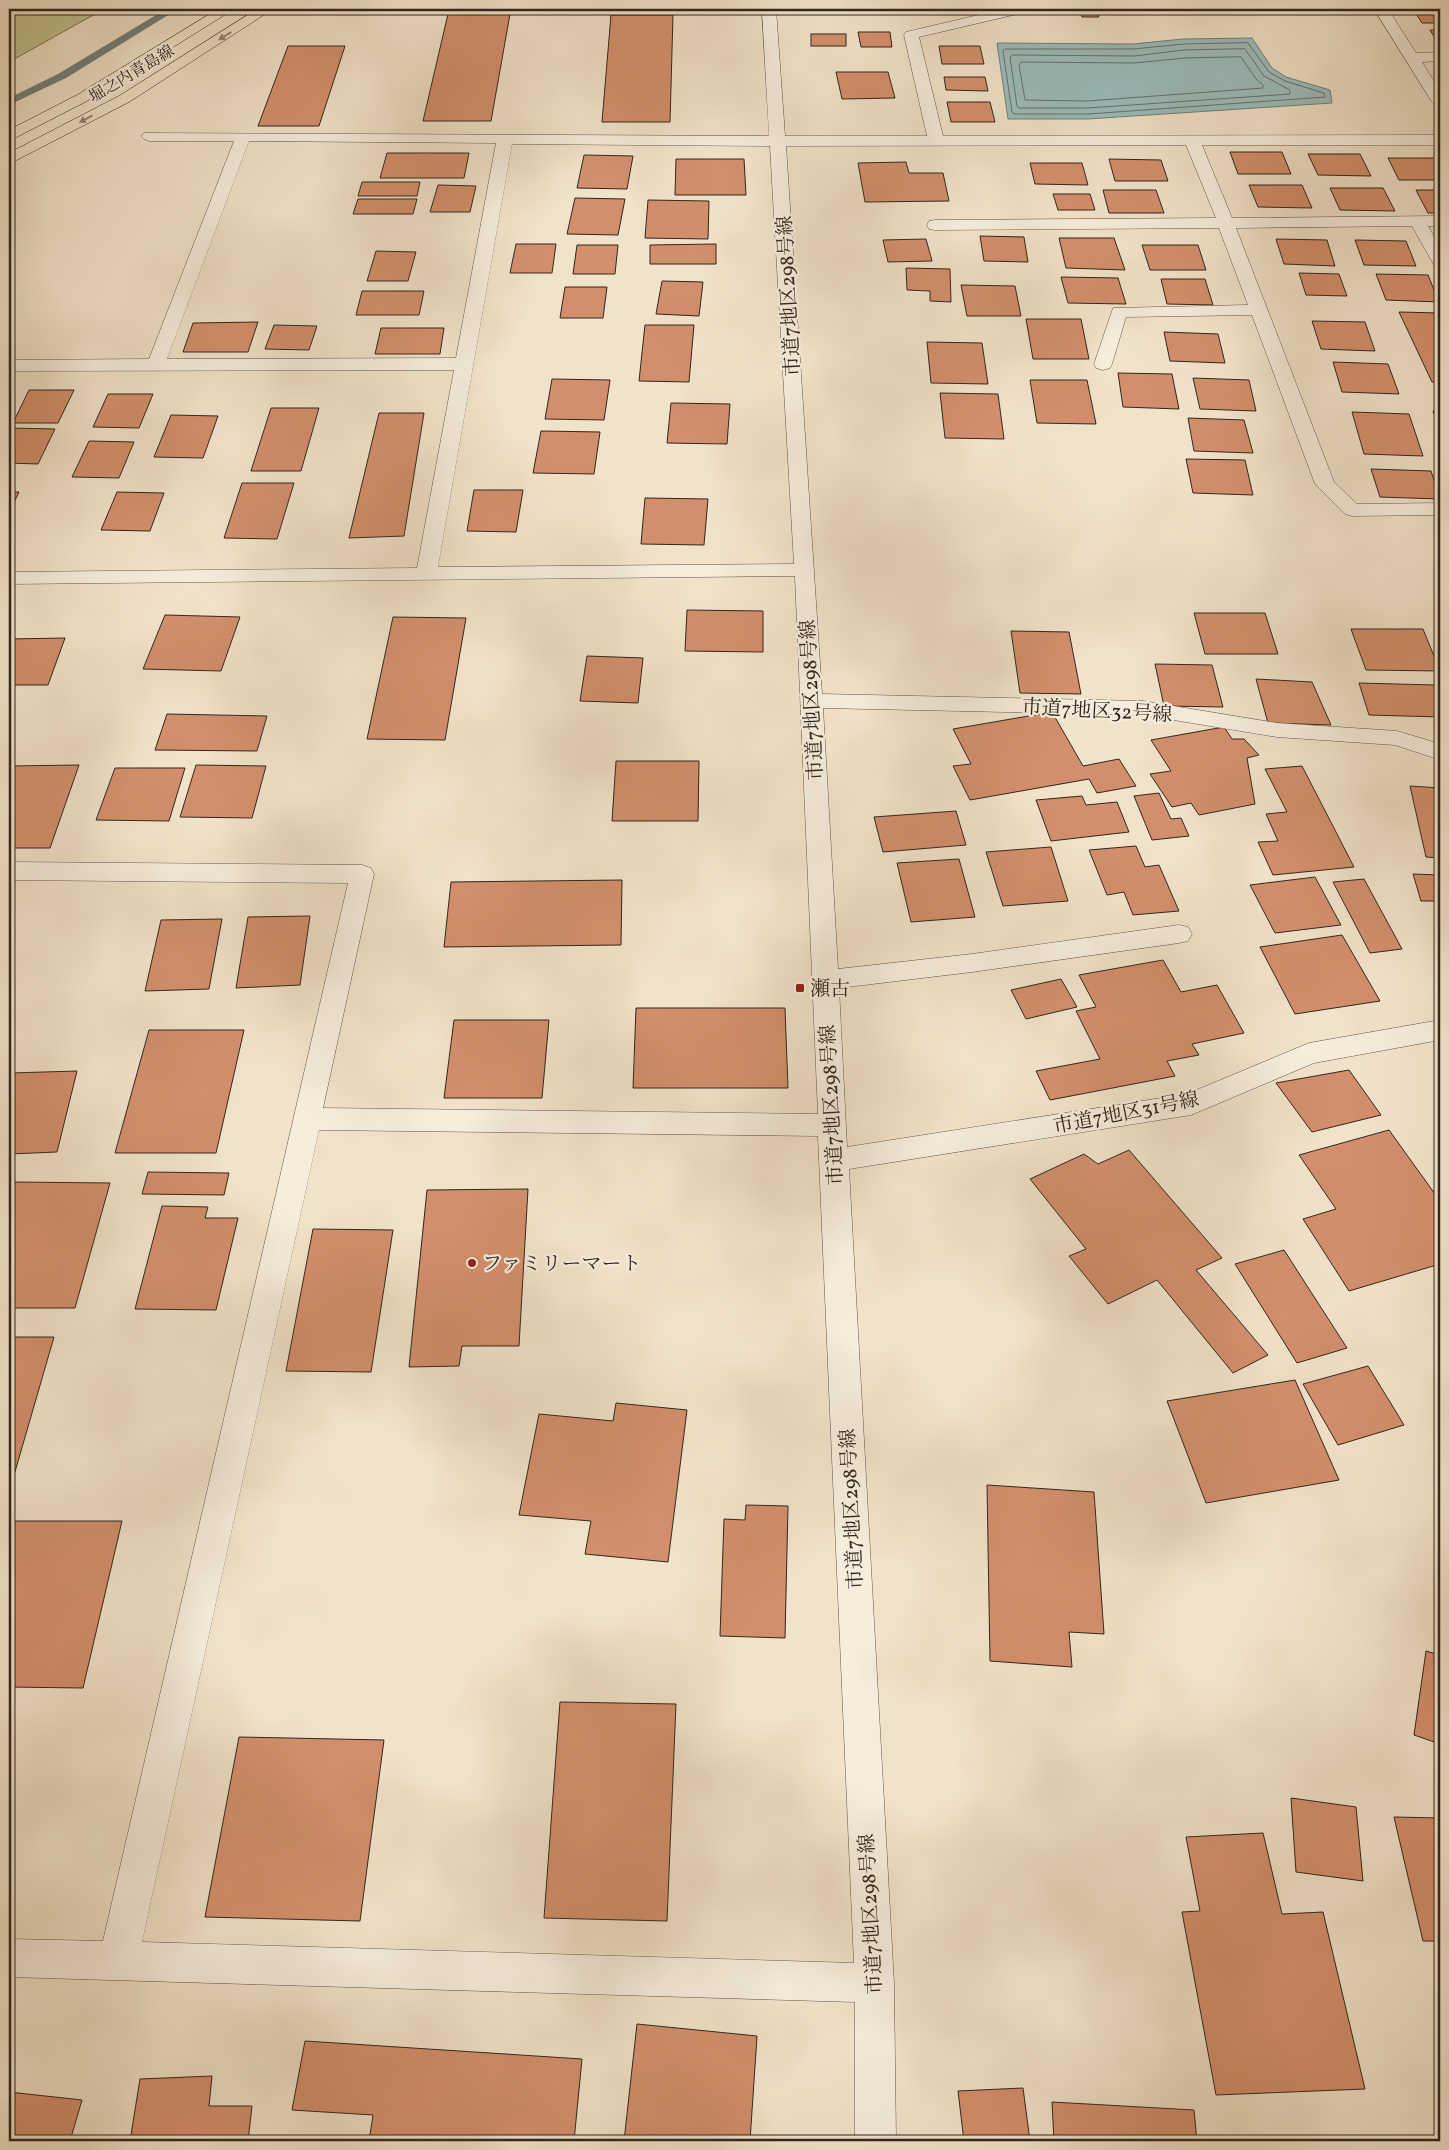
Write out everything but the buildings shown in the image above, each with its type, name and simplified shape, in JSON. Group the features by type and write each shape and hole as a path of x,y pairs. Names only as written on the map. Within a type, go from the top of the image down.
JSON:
{"main road":[{"name":"堀之内青島線","path":"9,136 82,98 227,9"},
{"name":"堀之内青島線","path":"9,159 124,99 266,9"}],"street":[{"name":"市道7地区298号線","path":"769,9 779,141 805,570 874,1983 876,2141"},
{"path":"936,140 910,35 1021,9"},
{"path":"1381,9 1440,102"},
{"path":"1412,58 1440,57"},
{"path":"149,136 779,141 1440,140"},
{"path":"156,365 243,137"},
{"path":"426,575 505,139"},
{"path":"1192,140 1226,223 1324,484 1352,510 1440,509"},
{"path":"1417,221 1440,261"},
{"path":"935,225 1440,221"},
{"path":"1103,364 1119,312 1259,310"},
{"path":"9,365 464,364"},
{"path":"9,578 805,570"},
{"name":"市道7地区32号線","path":"811,701 1143,708 1277,730 1397,738 1440,752"},
{"path":"9,871 362,874 309,1119 118,1962"},
{"path":"825,980 972,963 1179,934"},
{"name":"市道7地区31号線","path":"834,1160 1191,1104 1309,1052 1440,1030"},
{"path":"309,1119 831,1125"},
{"path":"9,1958 874,1983"}],"green space":[{"path":"9,9 104,9 9,62"}],"water":[{"path":"1252,38 1272,68 1286,77 1330,90 1332,103 1088,119 1008,119 997,43 1133,44 1183,39"}],"waterway":[{"path":"9,102 62,76 173,9"}],"place":[{"name":"瀬古","path":"800,988"},
{"name":"ファミリーマート","path":"472,1263"}]}
